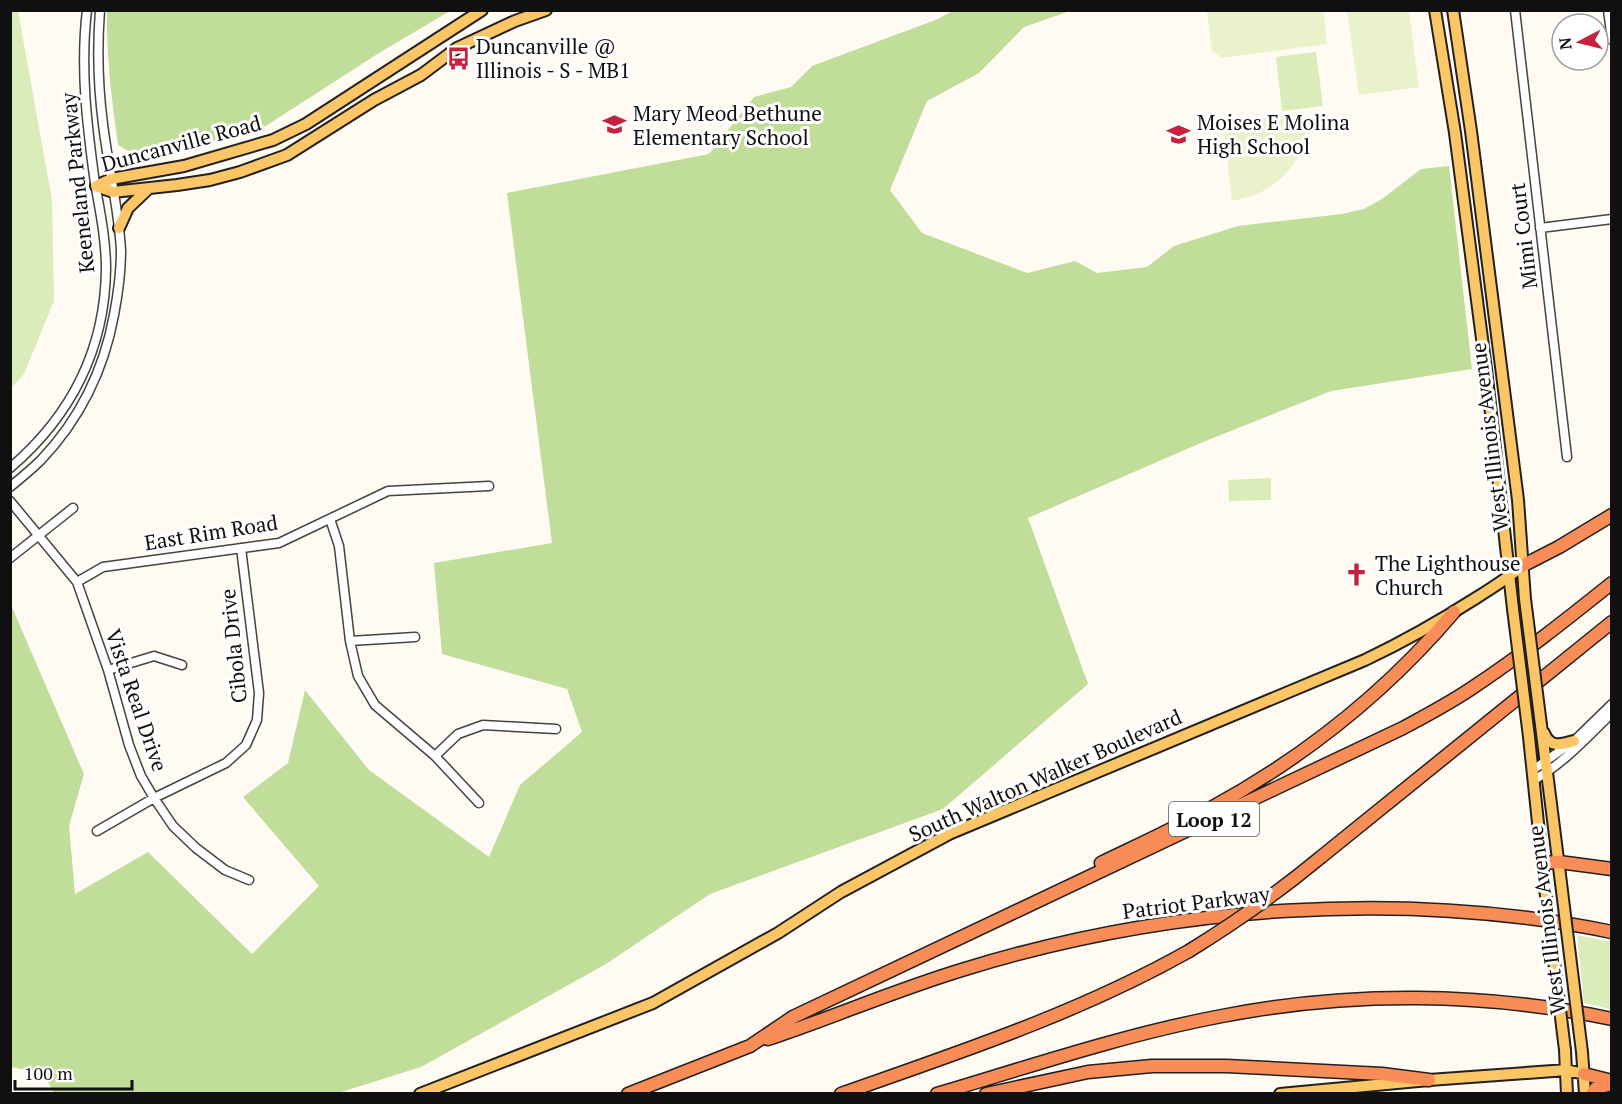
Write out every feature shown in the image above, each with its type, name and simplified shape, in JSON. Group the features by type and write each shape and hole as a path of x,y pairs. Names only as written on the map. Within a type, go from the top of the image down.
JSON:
{"highway":[{"path":"1522,566 1559,547 1611,515"},
{"name":"Loop 12","path":"628,1094 750,1046 794,1017 1371,745 1473,688 1550,632 1611,583"},
{"path":"1054,895 1098,865 1210,809 1295,756 1362,705 1427,644 1454,612"},
{"path":"841,1094 1043,1021 1105,995 1189,951 1229,927 1265,902 1611,622"},
{"path":"1542,863 1559,862 1611,870"},
{"name":"Patriot Parkway","path":"750,1046 912,986 1012,955 1132,928 1191,920 1274,911 1386,909 1502,916 1611,932"},
{"path":"937,1094 1167,1028 1278,1006 1335,1001 1448,998 1506,1002 1611,1019"},
{"path":"986,1094 1088,1072 1152,1066 1226,1066 1382,1074 1429,1080"},
{"path":"1584,1074 1611,1083"},
{"path":"1592,1094 1596,1088 1611,1083"}],"main road":[{"name":"Duncanville Road","path":"96,186 111,179 184,166 273,140 306,124 482,10"},
{"name":"Duncanville Road","path":"96,186 113,192 210,180 287,155 374,100 421,75 457,48 515,21 546,10"},
{"name":"West Illinois Avenue","path":"1435,10 1455,133 1496,458 1565,1050 1567,1094"},
{"name":"West Illinois Avenue","path":"1453,10 1471,131 1518,500 1525,599 1559,862 1585,1094"},
{"path":"409,57 421,75"},
{"path":"1455,133 1471,131"},
{"path":"263,143 271,161"},
{"path":"119,228 128,208 148,189"},
{"path":"1485,369 1501,368"},
{"path":"1496,458 1512,457"},
{"name":"South Walton Walker Boulevard","path":"420,1094 652,1003 778,933 841,892 949,834 1365,660 1454,612 1509,577 1522,566"},
{"path":"1541,727 1545,737 1552,744 1574,741"},
{"path":"1280,1094 1567,1070 1584,1074"}],"street":[{"name":"Keeneland Parkway","path":"10,468 48,431 68,403 95,343 104,302 106,268 104,237 88,132 84,54 87,10"},
{"name":"Keeneland Parkway","path":"10,487 41,460 60,438 86,399 109,339 116,302 121,253 98,83 100,10"},
{"name":"Mimi Court","path":"1515,10 1567,457"},
{"path":"1608,10 1611,40"},
{"path":"88,132 104,130"},
{"path":"1540,228 1611,219"},
{"name":"East Rim Road","path":"77,582 103,567 279,543 388,491 489,486"},
{"name":"Vista Real Drive","path":"10,501 77,582 108,670 129,745 141,776 154,798 173,826 196,848 225,870 249,880"},
{"path":"10,558 73,508"},
{"path":"330,519 339,546 350,641 358,676 375,705 435,756 479,803"},
{"name":"Cibola Drive","path":"97,831 154,798 226,764 246,745 257,720 259,693 241,548"},
{"path":"350,641 416,637"},
{"path":"108,670 154,656 182,664"},
{"path":"1547,767 1611,704"},
{"path":"1534,775 1565,759 1611,713"},
{"path":"435,756 458,734 483,725 556,729"}],"green space":[{"path":"107,10 450,11 379,53 261,129 141,159 118,145 108,61"},
{"path":"954,10 1070,11 1024,27 979,73 927,101 890,190 922,233 1027,273 1075,261 1097,273 1147,267 1174,246 1238,226 1342,214 1364,209 1382,199 1421,169 1449,166 1472,369 1331,391 1203,442 1028,518 1088,684 943,809 710,894 606,964 421,1067 338,1093 54,1093 43,1073 11,1067 11,605 84,774 69,826 75,894 148,852 252,954 319,886 243,797 288,763 305,690 369,770 489,857 520,785 582,732 567,689 442,654 434,563 552,543 507,193 709,154 754,97 791,87 812,66 938,19"},
{"path":"10,11 18,11 52,200 54,301 24,374 11,388"},
{"path":"1207,11 1324,11 1327,44 1222,58 1212,51"},
{"path":"1347,11 1409,11 1419,87 1359,95"},
{"path":"1316,52 1323,106 1282,111 1276,57"},
{"path":"1303,114 1305,130 1302,146 1289,170 1270,187 1246,198 1232,201 1224,128 1228,122"},
{"path":"1271,478 1271,500 1229,501 1228,480"},
{"path":"1577,935 1611,942 1611,1009 1584,1003"}],"place":[{"name":"Duncanville @ Illinois - S - MB1","path":"458,58"},
{"name":"Mary Meod Bethune Elementary School","path":"615,125"},
{"name":"Moises E Molina High School","path":"1179,134"},
{"name":"The Lighthouse Church","path":"1357,575"}]}
